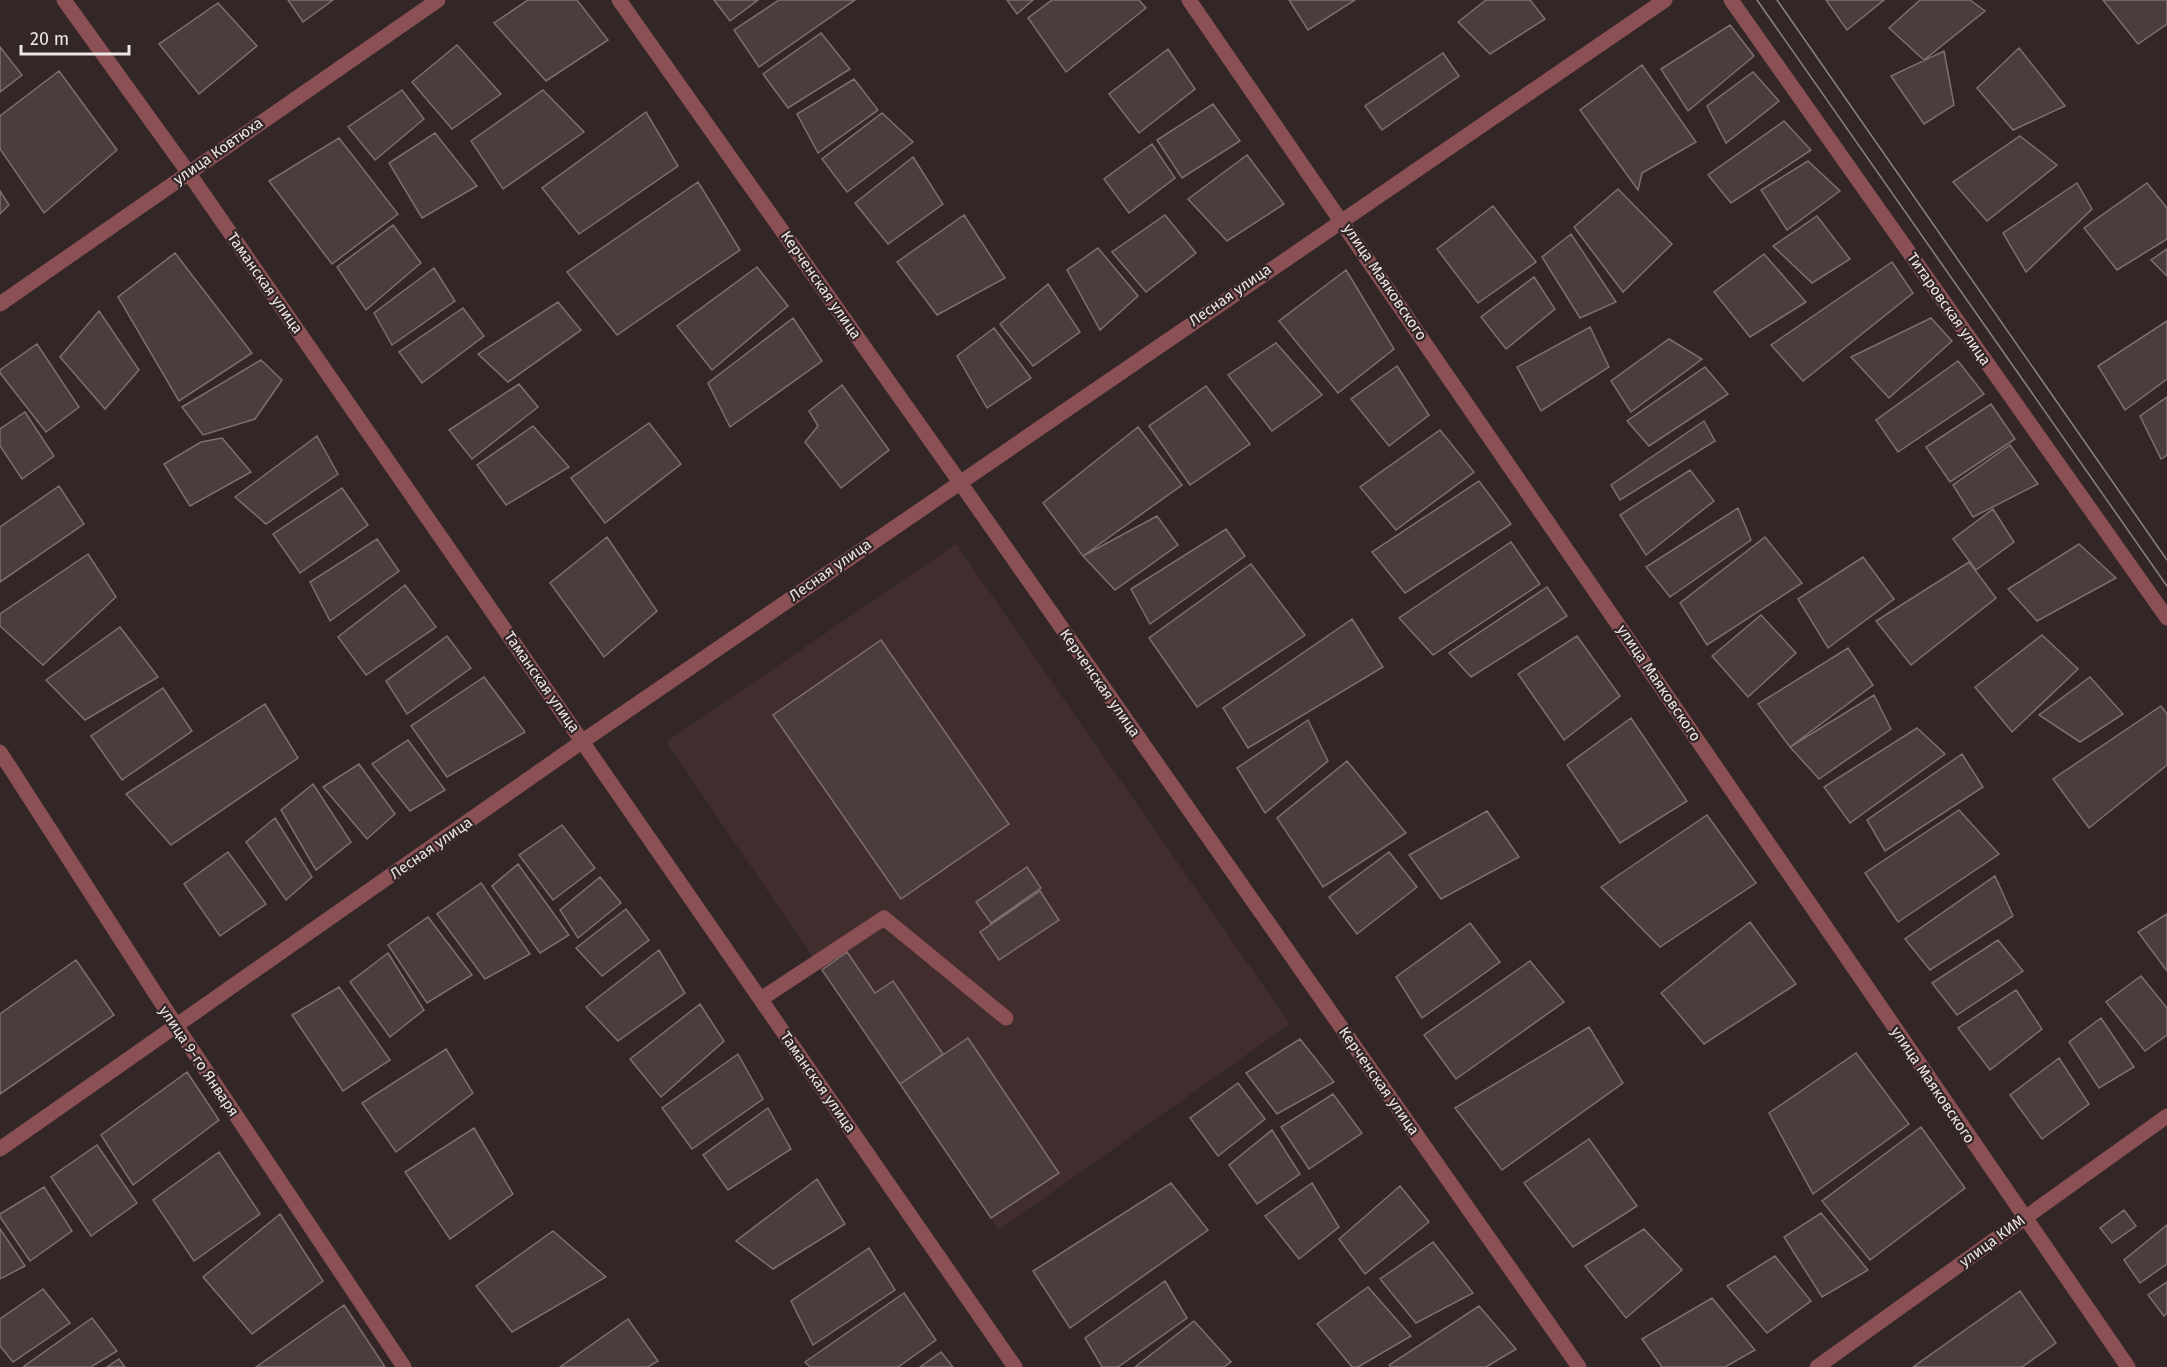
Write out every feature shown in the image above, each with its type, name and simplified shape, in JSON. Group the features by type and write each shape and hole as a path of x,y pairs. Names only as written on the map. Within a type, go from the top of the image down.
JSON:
{"street":[{"name":"Таманская улица","path":"64,0 188,172 1015,1367"},
{"name":"улица Ковтюха","path":"0,304 438,0"},
{"name":"Керченская улица","path":"619,0 959,481 1579,1367"},
{"name":"улица Маяковского","path":"1190,0 2128,1367"},
{"name":"Лесная улица","path":"0,1149 177,1028 582,741 1341,218 1665,0"},
{"name":"Титаровская улица","path":"1731,0 2167,618"},
{"name":"улица 9-го Января","path":"0,752 177,1028 404,1367"},
{"path":"761,999 884,918 1006,1018"},
{"name":"улица КИМ","path":"1817,1367 2167,1116"}],"shaded area":[{"path":"956,544 1290,1024 999,1230 666,742"}],"building":[{"path":"288,0 333,0 303,22"},
{"path":"528,0 577,0 608,40 546,81 494,23"},
{"path":"714,0 758,0 730,21"},
{"path":"779,0 855,0 759,67 734,30"},
{"path":"1007,0 1033,0 1017,14"},
{"path":"1052,0 1139,0 1146,8 1066,72 1028,18"},
{"path":"1289,0 1355,0 1308,30"},
{"path":"1486,0 1530,0 1545,19 1490,54 1458,22"},
{"path":"1826,0 1884,0 1847,30"},
{"path":"1920,0 1970,0 1985,11 1924,60 1889,28"},
{"path":"2103,0 2167,0 2167,24 2138,44"},
{"path":"218,3 257,46 199,94 159,44"},
{"path":"1730,25 1754,56 1688,111 1661,69"},
{"path":"821,33 850,69 788,108 763,74"},
{"path":"457,45 501,94 452,129 412,82"},
{"path":"0,47 22,75 0,92"},
{"path":"2019,48 2065,106 2013,130 1977,88"},
{"path":"1168,49 1195,89 1139,133 1109,94"},
{"path":"1944,51 1954,105 1924,124 1891,76"},
{"path":"1443,53 1459,76 1382,130 1365,106"},
{"path":"1642,65 1696,142 1642,173 1638,190 1580,110"},
{"path":"59,71 117,150 44,213 0,149 0,116"},
{"path":"1753,72 1779,101 1726,143 1707,106"},
{"path":"854,79 878,110 818,153 797,114"},
{"path":"402,90 424,119 375,160 348,127"},
{"path":"543,90 584,132 503,189 471,141"},
{"path":"1213,104 1240,141 1182,178 1157,140"},
{"path":"646,112 678,166 579,234 542,188"},
{"path":"882,113 913,142 847,192 822,159"},
{"path":"1784,121 1811,150 1731,203 1708,175"},
{"path":"435,133 477,186 422,218 389,163"},
{"path":"2020,136 2057,165 1987,221 1953,182"},
{"path":"339,138 398,214 332,264 269,181"},
{"path":"1152,144 1175,178 1129,213 1104,179"},
{"path":"1247,155 1284,204 1227,241 1188,199"},
{"path":"913,157 943,204 888,244 855,203"},
{"path":"1808,161 1840,191 1787,230 1761,190"},
{"path":"698,182 740,250 617,335 567,272"},
{"path":"2077,183 2092,209 2026,272 2003,233"},
{"path":"2147,183 2167,208 2167,239 2117,270 2084,228"},
{"path":"1618,189 1672,244 1623,292 1574,227"},
{"path":"0,191 9,205 0,214"},
{"path":"1493,206 1536,262 1478,303 1437,249"},
{"path":"964,215 1005,278 937,315 897,262"},
{"path":"1165,215 1196,253 1146,292 1112,252"},
{"path":"1817,216 1850,259 1812,283 1773,246"},
{"path":"393,225 421,263 366,310 337,267"},
{"path":"1571,234 1616,302 1580,318 1542,257"},
{"path":"1098,248 1138,296 1100,330 1067,270"},
{"path":"2167,249 2167,276 2151,260"},
{"path":"175,253 252,353 179,401 118,297"},
{"path":"1764,254 1806,302 1750,337 1714,292"},
{"path":"1892,262 1913,293 1803,381 1771,345"},
{"path":"757,267 788,306 712,370 677,326"},
{"path":"434,268 455,301 392,345 374,313"},
{"path":"1346,270 1394,349 1338,393 1279,321"},
{"path":"1534,277 1555,309 1506,349 1481,317"},
{"path":"1048,284 1080,332 1033,366 1000,324"},
{"path":"558,302 581,330 508,382 478,354"},
{"path":"463,308 484,336 422,383 399,352"},
{"path":"99,311 139,370 105,409 60,357"},
{"path":"793,318 822,361 730,427 708,383"},
{"path":"1931,318 1952,341 1889,398 1851,357"},
{"path":"2167,321 2167,379 2125,410 2098,366"},
{"path":"1590,327 1609,367 1541,411 1517,367"},
{"path":"994,328 1031,378 987,408 957,356"},
{"path":"1669,339 1702,359 1631,412 1611,381"},
{"path":"1276,343 1322,395 1272,431 1228,375"},
{"path":"37,344 79,407 46,432 0,373 0,370"},
{"path":"261,360 282,380 255,419 203,435 182,407"},
{"path":"1958,361 1984,394 1898,452 1876,420"},
{"path":"1397,366 1429,415 1389,446 1351,399"},
{"path":"1705,367 1728,394 1649,446 1627,421"},
{"path":"519,384 538,407 472,459 449,430"},
{"path":"842,385 889,450 841,488 805,442 818,426 809,411"},
{"path":"1206,386 1250,444 1190,485 1149,426"},
{"path":"2167,397 2167,455 2161,459 2140,416"},
{"path":"1991,404 2015,439 1950,482 1926,447"},
{"path":"25,412 54,456 22,479 0,446 0,429"},
{"path":"1704,421 1715,441 1620,500 1611,485"},
{"path":"649,423 681,464 605,523 571,478"},
{"path":"533,426 569,467 506,505 477,465"},
{"path":"1138,427 1182,485 1083,556 1043,503"},
{"path":"1440,430 1474,472 1396,530 1360,487"},
{"path":"317,436 338,474 266,524 235,497"},
{"path":"222,438 251,472 190,506 164,464 201,442"},
{"path":"2010,445 2038,484 1973,517 1953,485"},
{"path":"1690,470 1714,501 1646,555 1620,515"},
{"path":"1479,481 1511,524 1405,593 1372,552"},
{"path":"59,486 84,524 0,582 0,527"},
{"path":"342,488 368,525 300,573 273,534"},
{"path":"1738,508 1751,540 1670,597 1646,567"},
{"path":"1993,509 2014,542 1976,570 1953,539"},
{"path":"1157,516 1178,545 1115,590 1083,556"},
{"path":"1226,529 1245,556 1150,624 1131,589"},
{"path":"607,537 657,611 604,657 550,583"},
{"path":"1765,537 1802,583 1707,645 1680,603"},
{"path":"377,539 399,571 330,621 310,582"},
{"path":"1511,542 1540,584 1433,655 1399,618"},
{"path":"2079,544 2116,578 2037,621 2008,589"},
{"path":"88,554 116,597 43,665 0,626 0,614"},
{"path":"1863,557 1894,599 1828,648 1798,599"},
{"path":"1969,562 1996,598 1911,665 1876,621"},
{"path":"1251,564 1305,635 1197,707 1149,638"},
{"path":"405,585 436,627 366,675 338,637"},
{"path":"1547,587 1567,616 1471,677 1449,653"},
{"path":"1761,615 1796,653 1748,697 1712,656"},
{"path":"1352,619 1383,667 1248,748 1223,708"},
{"path":"120,627 158,677 85,720 46,680"},
{"path":"2042,635 2078,669 2012,732 1975,687"},
{"path":"447,636 471,668 407,714 386,681"},
{"path":"1577,636 1620,696 1564,740 1518,674"},
{"path":"881,640 1009,824 901,899 773,715"},
{"path":"1848,648 1873,685 1790,747 1758,704"},
{"path":"484,677 525,732 447,777 411,726"},
{"path":"2090,677 2123,714 2080,742 2039,715"},
{"path":"163,688 192,731 122,780 91,736"},
{"path":"1874,695 1891,729 1819,779 1790,747"},
{"path":"265,704 298,758 171,845 126,794"},
{"path":"2161,706 2167,714 2167,765 2089,828 2053,779"},
{"path":"1631,718 1687,801 1620,843 1567,765"},
{"path":"1308,720 1328,761 1265,813 1237,768"},
{"path":"1917,728 1945,754 1850,823 1824,787"},
{"path":"408,740 445,790 410,811 372,764"},
{"path":"1962,754 1983,787 1885,851 1867,820"},
{"path":"1347,761 1406,833 1323,887 1277,818"},
{"path":"359,764 395,814 367,839 323,787"},
{"path":"313,784 351,842 316,870 281,810"},
{"path":"1959,810 1999,854 1898,922 1865,873"},
{"path":"1487,811 1519,857 1441,899 1409,855"},
{"path":"1707,815 1756,883 1660,947 1601,887"},
{"path":"275,818 312,877 286,900 246,842"},
{"path":"562,825 595,868 553,900 519,855"},
{"path":"228,852 266,904 220,936 184,884"},
{"path":"1389,852 1417,887 1357,934 1329,897"},
{"path":"518,864 569,935 540,953 492,886"},
{"path":"1027,867 1041,888 991,923 976,902"},
{"path":"1995,876 2013,916 1930,970 1905,939"},
{"path":"600,877 621,903 578,938 560,910"},
{"path":"481,883 530,954 485,979 437,914"},
{"path":"1040,891 1059,920 999,960 980,932"},
{"path":"626,909 649,940 602,976 576,948"},
{"path":"2167,914 2167,971 2138,932"},
{"path":"428,917 472,975 427,1003 388,945"},
{"path":"1750,922 1796,984 1704,1044 1661,993"},
{"path":"1470,923 1500,962 1422,1018 1396,977"},
{"path":"1998,940 2023,971 1957,1015 1932,983"},
{"path":"659,950 685,993 618,1041 586,1007"},
{"path":"847,952 875,993 893,981 943,1054 900,1084 822,970"},
{"path":"388,953 424,1010 390,1037 350,982"},
{"path":"76,960 114,1015 0,1094 0,1014"},
{"path":"1530,961 1564,1002 1456,1079 1424,1035"},
{"path":"2141,976 2167,1008 2167,1035 2145,1051 2106,1002"},
{"path":"339,987 390,1060 343,1091 292,1015"},
{"path":"2016,990 2042,1029 1990,1070 1958,1028"},
{"path":"700,1004 724,1041 661,1097 630,1059"},
{"path":"2101,1018 2134,1067 2099,1088 2069,1042"},
{"path":"1589,1027 1623,1083 1502,1170 1455,1108"},
{"path":"968,1038 1059,1173 991,1218 900,1084"},
{"path":"1300,1039 1334,1082 1277,1114 1246,1073"},
{"path":"446,1049 473,1093 396,1152 362,1103"},
{"path":"1856,1053 1909,1124 1813,1194 1769,1113"},
{"path":"738,1054 763,1099 692,1149 662,1108"},
{"path":"2059,1058 2089,1104 2042,1139 2010,1095"},
{"path":"187,1072 219,1120 133,1185 101,1135"},
{"path":"1238,1083 1265,1119 1218,1156 1190,1118"},
{"path":"1333,1094 1362,1133 1309,1169 1281,1127"},
{"path":"768,1108 791,1149 728,1190 703,1155"},
{"path":"1921,1127 1965,1188 1870,1260 1822,1201"},
{"path":"474,1128 513,1194 450,1239 405,1172"},
{"path":"1272,1130 1300,1174 1257,1204 1229,1165"},
{"path":"1589,1139 1637,1206 1573,1247 1524,1183"},
{"path":"97,1145 137,1203 91,1236 51,1177"},
{"path":"219,1152 260,1214 194,1261 153,1200"},
{"path":"817,1179 845,1224 773,1269 736,1241"},
{"path":"1171,1183 1208,1230 1070,1328 1033,1271"},
{"path":"1312,1183 1339,1227 1299,1259 1265,1216"},
{"path":"1400,1186 1429,1222 1365,1274 1339,1239"},
{"path":"44,1187 72,1231 30,1261 0,1214"},
{"path":"2124,1210 2136,1226 2112,1243 2100,1228"},
{"path":"1821,1213 1868,1270 1822,1297 1784,1237"},
{"path":"280,1214 323,1281 252,1334 203,1277"},
{"path":"2167,1225 2167,1264 2140,1283 2124,1260"},
{"path":"0,1229 25,1266 0,1279"},
{"path":"1644,1229 1682,1270 1626,1318 1585,1266"},
{"path":"553,1231 606,1277 512,1332 476,1286"},
{"path":"1433,1242 1473,1293 1416,1323 1380,1279"},
{"path":"869,1248 895,1290 813,1345 791,1301"},
{"path":"1775,1256 1811,1301 1767,1333 1727,1286"},
{"path":"1165,1281 1187,1318 1118,1367 1102,1367 1085,1338"},
{"path":"2167,1282 2167,1313 2164,1316 2148,1295"},
{"path":"1368,1287 1411,1336 1358,1367 1352,1367 1317,1324"},
{"path":"43,1289 70,1323 13,1362 0,1346 0,1319"},
{"path":"2020,1291 2056,1343 2022,1367 1913,1367"},
{"path":"904,1293 936,1340 898,1367 810,1367 805,1362"},
{"path":"1712,1298 1755,1350 1725,1367 1662,1367 1642,1339"},
{"path":"344,1305 385,1367 256,1367"},
{"path":"1479,1306 1516,1349 1486,1367 1391,1367 1389,1365"},
{"path":"92,1318 117,1351 91,1367 23,1367"},
{"path":"628,1319 658,1361 648,1367 560,1367"},
{"path":"1194,1321 1231,1362 1224,1367 1135,1367"},
{"path":"941,1352 953,1367 920,1367"},
{"path":"119,1359 125,1367 107,1367"}],"tram line":[{"path":"1757,0 2167,586"},
{"path":"1777,0 2167,560"}]}
